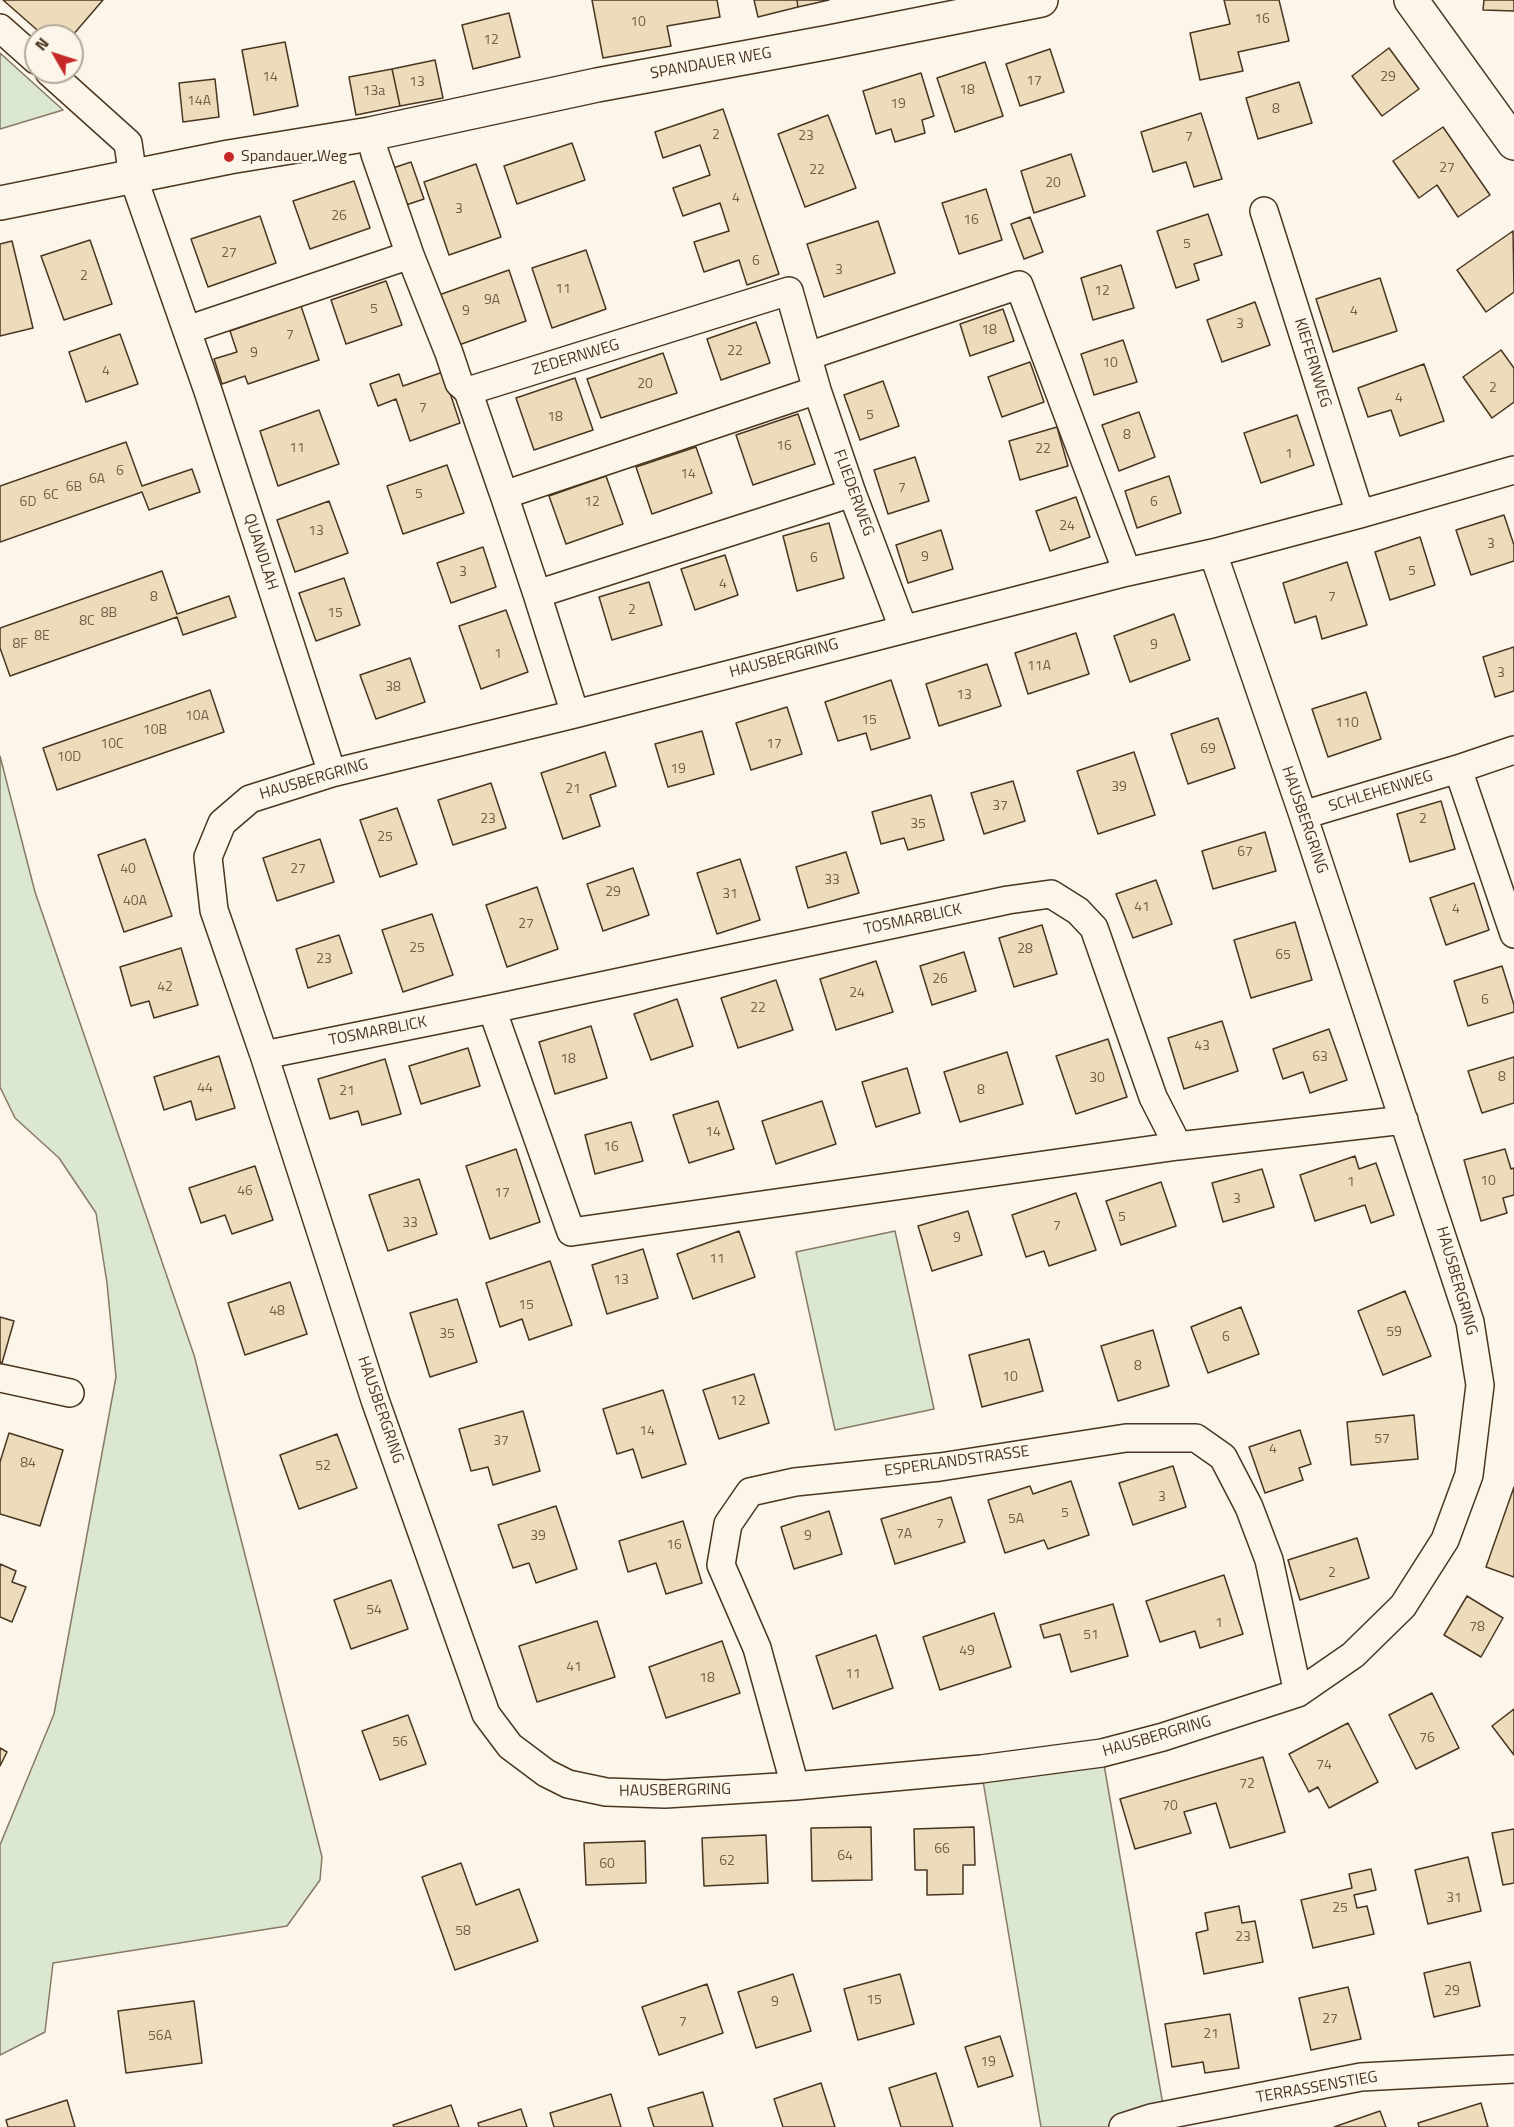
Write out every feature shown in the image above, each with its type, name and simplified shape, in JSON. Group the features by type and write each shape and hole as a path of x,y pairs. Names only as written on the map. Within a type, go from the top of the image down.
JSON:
{"street":[{"name":"SPANDAUER WEG","path":"0,203 229,157 370,134 597,85 1041,0"},
{"path":"1411,0 1514,143"},
{"path":"0,28 24,49"},
{"path":"62,84 128,143 133,177"},
{"path":"370,134 410,255 459,383 468,391 575,714"},
{"name":"QUANDLAH","path":"133,177 187,330 332,773"},
{"name":"KIEFERNWEG","path":"1264,211 1360,514"},
{"path":"187,330 410,255"},
{"path":"807,356 1019,285 1127,572"},
{"name":"ZEDERNWEG","path":"468,391 789,291"},
{"name":"FLIEDERWEG","path":"789,291 817,390 852,493 903,628"},
{"path":"504,495 817,390"},
{"name":"HAUSBERGRING","path":"1213,553 1303,815 1470,1322 1480,1385 1469,1475 1445,1540 1403,1606 1353,1655 1298,1693 1163,1737 1102,1753 981,1769 795,1786 665,1794 606,1792 568,1784 546,1773 510,1746 486,1714 375,1400 264,1055 214,910 208,857 222,823 250,799 332,773 575,714 1127,572 1213,553 1514,470"},
{"path":"537,594 852,493"},
{"name":"SCHLEHENWEG","path":"1303,815 1514,750"},
{"path":"1458,769 1514,934"},
{"name":"TOSMARBLICK","path":"264,1055 1051,894 1078,911 1094,928 1153,1097 1178,1146"},
{"path":"492,1009 570,1232 1178,1146 1404,1120"},
{"path":"0,1378 70,1393"},
{"name":"ESPERLANDSTRASSE","path":"795,1786 757,1648 721,1565 728,1524 750,1492 795,1482 940,1467 1126,1438 1196,1438 1223,1457 1249,1507 1269,1560 1298,1693"},
{"name":"TERRASSENSTIEG","path":"1123,2127 1151,2118 1361,2077 1514,2069"}],"green space":[{"path":"0,53 24,75 24,84 34,84 63,110 0,129"},
{"path":"0,756 35,892 194,1355 322,1857 320,1880 287,1926 53,1963 45,2032 0,2055 0,1845 54,1714 116,1377 107,1283 96,1213 59,1158 15,1118 0,1087"},
{"path":"895,1231 934,1409 835,1430 796,1252"},
{"path":"1102,1753 1163,2105 1172,2127 1041,2127 981,1769"}],"building":[{"path":"3,0 103,0 82,24 30,24"},
{"path":"592,0 717,0 720,17 667,26 671,46 603,58"},
{"path":"754,0 797,0 798,7 758,17"},
{"path":"797,0 829,0 798,7"},
{"path":"1224,0 1279,0 1289,41 1238,52 1243,71 1200,80 1190,33 1230,24"},
{"path":"1484,0 1514,0 1514,11 1483,10"},
{"path":"509,13 520,57 473,69 462,25"},
{"path":"285,42 298,106 254,115 242,50"},
{"path":"1389,48 1419,89 1382,116 1352,76"},
{"path":"1050,49 1064,92 1020,106 1006,64"},
{"path":"435,60 443,98 400,106 392,69"},
{"path":"985,62 1003,116 955,132 937,78"},
{"path":"392,69 400,106 356,115 349,77"},
{"path":"921,73 934,116 922,120 925,133 895,142 891,129 876,134 863,91"},
{"path":"215,79 219,117 183,122 179,83"},
{"path":"1299,82 1312,123 1258,139 1246,98"},
{"path":"723,109 779,274 747,285 739,260 704,272 694,242 729,231 720,203 683,216 673,188 710,175 700,145 663,158 655,132"},
{"path":"1201,113 1222,179 1194,187 1186,162 1153,172 1141,132"},
{"path":"828,115 856,188 805,207 778,134"},
{"path":"1443,127 1490,195 1458,217 1437,185 1419,198 1393,161"},
{"path":"572,143 585,180 517,204 504,166"},
{"path":"1071,154 1085,196 1034,213 1021,171"},
{"path":"411,162 424,199 400,207 387,170"},
{"path":"476,164 501,237 449,255 424,182"},
{"path":"354,181 370,228 310,249 293,201"},
{"path":"986,189 1002,240 959,254 942,203"},
{"path":"1208,214 1222,255 1194,264 1199,280 1176,288 1157,231"},
{"path":"260,216 276,263 208,287 191,239"},
{"path":"1030,217 1043,252 1024,259 1011,224"},
{"path":"878,221 895,273 824,297 807,244"},
{"path":"1513,231 1514,292 1486,312 1457,270"},
{"path":"90,240 112,304 64,320 41,256"},
{"path":"12,241 33,328 0,336 0,244"},
{"path":"586,250 606,309 552,328 532,268"},
{"path":"1121,265 1134,308 1093,320 1081,278"},
{"path":"509,270 526,321 456,346 439,295"},
{"path":"1380,278 1397,331 1333,352 1316,299"},
{"path":"386,281 402,325 346,344 331,300"},
{"path":"1255,302 1270,345 1222,362 1207,320"},
{"path":"301,306 319,360 248,384 245,376 222,384 214,359 237,352 230,331"},
{"path":"1003,309 1014,341 970,356 960,324"},
{"path":"756,322 770,363 721,380 707,339"},
{"path":"120,334 138,384 86,402 69,352"},
{"path":"1123,340 1137,382 1094,395 1081,354"},
{"path":"1501,350 1514,368 1514,402 1492,418 1463,377"},
{"path":"663,353 677,393 601,418 587,379"},
{"path":"1030,362 1044,402 1002,417 988,377"},
{"path":"1424,364 1444,421 1400,436 1391,410 1368,417 1358,388"},
{"path":"443,372 460,423 410,441 396,399 378,406 370,384 399,374 403,386"},
{"path":"575,378 593,430 534,450 516,398"},
{"path":"883,381 899,426 860,440 844,395"},
{"path":"319,410 339,464 278,486 260,431"},
{"path":"1139,412 1155,457 1119,471 1102,425"},
{"path":"798,414 815,464 753,485 736,435"},
{"path":"1297,415 1314,465 1261,483 1244,433"},
{"path":"1057,427 1068,466 1020,480 1009,441"},
{"path":"126,442 142,486 192,469 200,492 149,510 142,492 0,542 0,486"},
{"path":"696,447 712,493 652,514 636,467"},
{"path":"915,457 929,501 888,514 874,470"},
{"path":"447,465 464,513 403,534 387,486"},
{"path":"606,476 623,524 566,544 549,496"},
{"path":"1169,476 1181,513 1137,528 1125,491"},
{"path":"1076,497 1090,537 1050,551 1036,511"},
{"path":"329,501 348,553 295,572 277,520"},
{"path":"1504,515 1514,545 1514,561 1471,575 1456,530"},
{"path":"829,523 844,578 797,591 783,536"},
{"path":"941,530 953,569 908,583 896,545"},
{"path":"1420,537 1435,585 1390,600 1375,552"},
{"path":"483,547 496,587 451,603 437,563"},
{"path":"725,555 738,595 695,610 681,569"},
{"path":"1347,562 1367,625 1322,639 1316,616 1295,623 1283,583"},
{"path":"162,571 177,614 229,596 236,617 183,635 177,617 10,676 0,648 0,628"},
{"path":"344,578 360,625 316,641 299,593"},
{"path":"649,582 662,625 612,640 599,597"},
{"path":"506,610 528,672 481,689 459,626"},
{"path":"1174,614 1190,660 1130,682 1114,636"},
{"path":"1076,633 1089,674 1028,694 1015,653"},
{"path":"1514,647 1514,691 1495,697 1483,657"},
{"path":"410,658 425,702 376,719 360,675"},
{"path":"987,664 1001,706 939,726 926,684"},
{"path":"891,680 910,738 871,750 866,733 838,741 825,702"},
{"path":"210,690 224,732 57,790 43,748"},
{"path":"1366,692 1381,739 1328,757 1312,709"},
{"path":"787,707 802,754 751,770 736,723"},
{"path":"1218,718 1235,768 1188,784 1171,734"},
{"path":"702,731 714,774 668,787 655,744"},
{"path":"605,752 616,786 590,795 600,826 563,839 541,773"},
{"path":"1134,752 1155,815 1098,834 1077,771"},
{"path":"1013,781 1025,821 984,834 971,793"},
{"path":"491,783 506,828 453,845 438,800"},
{"path":"931,795 944,840 908,850 904,838 881,844 872,812"},
{"path":"1441,801 1455,849 1410,862 1397,814"},
{"path":"397,808 417,864 380,877 360,820"},
{"path":"1265,832 1276,871 1213,889 1202,851"},
{"path":"145,839 172,916 124,932 98,855"},
{"path":"320,839 334,882 277,901 263,858"},
{"path":"846,852 859,893 808,908 796,867"},
{"path":"740,859 760,920 717,934 697,873"},
{"path":"633,868 649,915 603,931 587,884"},
{"path":"1156,880 1172,924 1133,938 1116,894"},
{"path":"1474,883 1489,930 1446,945 1430,898"},
{"path":"537,887 558,949 507,967 486,905"},
{"path":"432,914 453,975 403,992 382,930"},
{"path":"1295,922 1312,980 1251,998 1234,940"},
{"path":"1042,925 1057,974 1014,987 999,938"},
{"path":"339,935 352,973 308,988 296,949"},
{"path":"181,948 198,1005 154,1018 149,1001 131,1006 120,967"},
{"path":"964,952 976,991 932,1005 920,966"},
{"path":"876,961 893,1012 836,1030 820,979"},
{"path":"1502,966 1514,1012 1468,1026 1454,981"},
{"path":"776,980 793,1030 738,1048 721,998"},
{"path":"677,999 693,1046 651,1060 634,1014"},
{"path":"1222,1021 1238,1071 1184,1089 1168,1038"},
{"path":"591,1026 607,1078 555,1094 539,1042"},
{"path":"1329,1029 1347,1080 1310,1093 1303,1072 1283,1079 1273,1049"},
{"path":"1108,1039 1127,1097 1076,1114 1056,1056"},
{"path":"468,1048 480,1086 421,1104 409,1066"},
{"path":"1007,1052 1023,1104 960,1122 944,1072"},
{"path":"219,1056 235,1108 196,1120 191,1101 164,1110 154,1077"},
{"path":"1514,1057 1514,1103 1482,1113 1468,1071"},
{"path":"385,1059 401,1114 362,1125 358,1111 330,1119 318,1079"},
{"path":"907,1068 920,1113 876,1127 862,1082"},
{"path":"718,1101 734,1149 689,1163 673,1115"},
{"path":"822,1101 836,1144 776,1164 762,1121"},
{"path":"631,1122 643,1161 595,1174 585,1135"},
{"path":"516,1149 540,1222 490,1239 466,1166"},
{"path":"1505,1149 1511,1169 1514,1168 1514,1195 1503,1198 1507,1213 1481,1221 1464,1160"},
{"path":"1355,1156 1359,1169 1376,1163 1394,1215 1371,1223 1365,1205 1315,1221 1300,1175"},
{"path":"255,1166 273,1220 232,1234 225,1215 201,1223 189,1188"},
{"path":"1262,1169 1274,1207 1223,1222 1212,1183"},
{"path":"419,1179 437,1234 388,1251 369,1195"},
{"path":"1161,1182 1176,1226 1121,1245 1106,1201"},
{"path":"1076,1193 1096,1250 1049,1266 1044,1251 1026,1257 1012,1215"},
{"path":"968,1211 982,1255 932,1271 918,1226"},
{"path":"739,1231 755,1277 693,1299 677,1254"},
{"path":"643,1249 658,1298 607,1314 592,1265"},
{"path":"550,1261 572,1325 529,1340 522,1319 500,1327 486,1283"},
{"path":"290,1282 307,1334 245,1355 228,1303"},
{"path":"1405,1291 1431,1356 1383,1375 1358,1311"},
{"path":"457,1299 477,1362 430,1377 410,1313"},
{"path":"1241,1307 1259,1354 1208,1373 1191,1327"},
{"path":"0,1317 14,1321 2,1363 0,1362"},
{"path":"1153,1330 1169,1386 1118,1401 1101,1346"},
{"path":"1029,1339 1043,1391 982,1407 969,1355"},
{"path":"754,1374 769,1423 719,1439 703,1390"},
{"path":"663,1390 686,1464 642,1478 633,1449 617,1454 603,1409"},
{"path":"523,1411 540,1471 493,1485 488,1467 471,1471 459,1429"},
{"path":"1414,1415 1418,1459 1351,1465 1347,1422"},
{"path":"1300,1430 1311,1464 1299,1468 1303,1480 1265,1493 1249,1447"},
{"path":"9,1433 63,1450 40,1526 0,1514 0,1462"},
{"path":"337,1434 357,1488 299,1509 280,1455"},
{"path":"1173,1466 1186,1507 1133,1525 1119,1483"},
{"path":"1071,1481 1089,1535 1048,1549 1044,1540 1005,1553 988,1500 1030,1486 1033,1494"},
{"path":"1514,1487 1514,1577 1486,1567"},
{"path":"951,1497 965,1542 895,1564 881,1519"},
{"path":"556,1506 577,1569 536,1583 529,1563 513,1568 498,1525"},
{"path":"829,1511 842,1554 794,1569 781,1527"},
{"path":"683,1521 702,1583 666,1594 656,1563 628,1572 619,1541"},
{"path":"1357,1538 1369,1578 1300,1600 1288,1560"},
{"path":"0,1564 16,1571 12,1582 26,1587 12,1622 0,1617"},
{"path":"1224,1575 1243,1634 1200,1648 1195,1631 1160,1642 1146,1601"},
{"path":"391,1580 408,1629 351,1649 334,1600"},
{"path":"1467,1596 1503,1618 1481,1657 1444,1635"},
{"path":"1113,1604 1128,1656 1071,1672 1060,1634 1044,1638 1040,1625"},
{"path":"994,1613 1011,1667 940,1690 923,1637"},
{"path":"597,1621 615,1677 537,1702 519,1646"},
{"path":"876,1635 893,1688 833,1709 816,1656"},
{"path":"722,1641 740,1693 666,1718 649,1667"},
{"path":"1432,1693 1459,1748 1416,1769 1389,1715"},
{"path":"1514,1709 1514,1755 1492,1726"},
{"path":"408,1715 426,1764 380,1780 362,1731"},
{"path":"1348,1723 1378,1782 1329,1808 1318,1787 1309,1792 1289,1754"},
{"path":"0,1748 7,1752 0,1766"},
{"path":"1263,1757 1285,1832 1230,1848 1216,1803 1184,1812 1191,1833 1135,1849 1120,1799"},
{"path":"871,1827 872,1880 812,1881 811,1828"},
{"path":"974,1827 975,1865 963,1865 963,1894 927,1895 927,1870 915,1870 914,1829"},
{"path":"1514,1829 1514,1883 1503,1885 1492,1833"},
{"path":"766,1835 768,1883 704,1886 702,1838"},
{"path":"645,1841 646,1883 586,1885 584,1843"},
{"path":"1468,1857 1481,1911 1428,1924 1415,1870"},
{"path":"461,1863 476,1905 519,1889 538,1941 455,1970 422,1877"},
{"path":"1371,1869 1376,1890 1354,1895 1357,1908 1367,1906 1374,1934 1313,1948 1301,1900 1352,1888 1349,1874"},
{"path":"1239,1906 1242,1923 1255,1921 1263,1962 1204,1974 1196,1933 1208,1930 1205,1913"},
{"path":"1470,1962 1480,2006 1434,2017 1424,1973"},
{"path":"793,1974 811,2031 756,2048 738,1992"},
{"path":"900,1974 914,2024 858,2040 844,1989"},
{"path":"707,1984 723,2033 659,2055 642,2007"},
{"path":"1348,1987 1361,2039 1311,2050 1299,1998"},
{"path":"194,2001 202,2063 126,2073 118,2011"},
{"path":"1230,2014 1239,2068 1205,2073 1203,2062 1172,2067 1165,2024"},
{"path":"1000,2036 1013,2076 978,2087 965,2047"},
{"path":"936,2073 953,2127 901,2127 889,2088"},
{"path":"821,2083 835,2127 783,2127 774,2099"},
{"path":"703,2092 713,2127 654,2127 648,2108"},
{"path":"611,2094 621,2127 554,2127 550,2113"},
{"path":"67,2100 75,2127 8,2127 6,2120"},
{"path":"1481,2103 1488,2127 1419,2127 1418,2123"},
{"path":"451,2105 459,2127 394,2127 393,2125"},
{"path":"521,2109 527,2127 479,2127 478,2123"},
{"path":"1380,2111 1386,2127 1334,2127"}],"place":[{"name":"Spandauer Weg","path":"229,157"}]}
